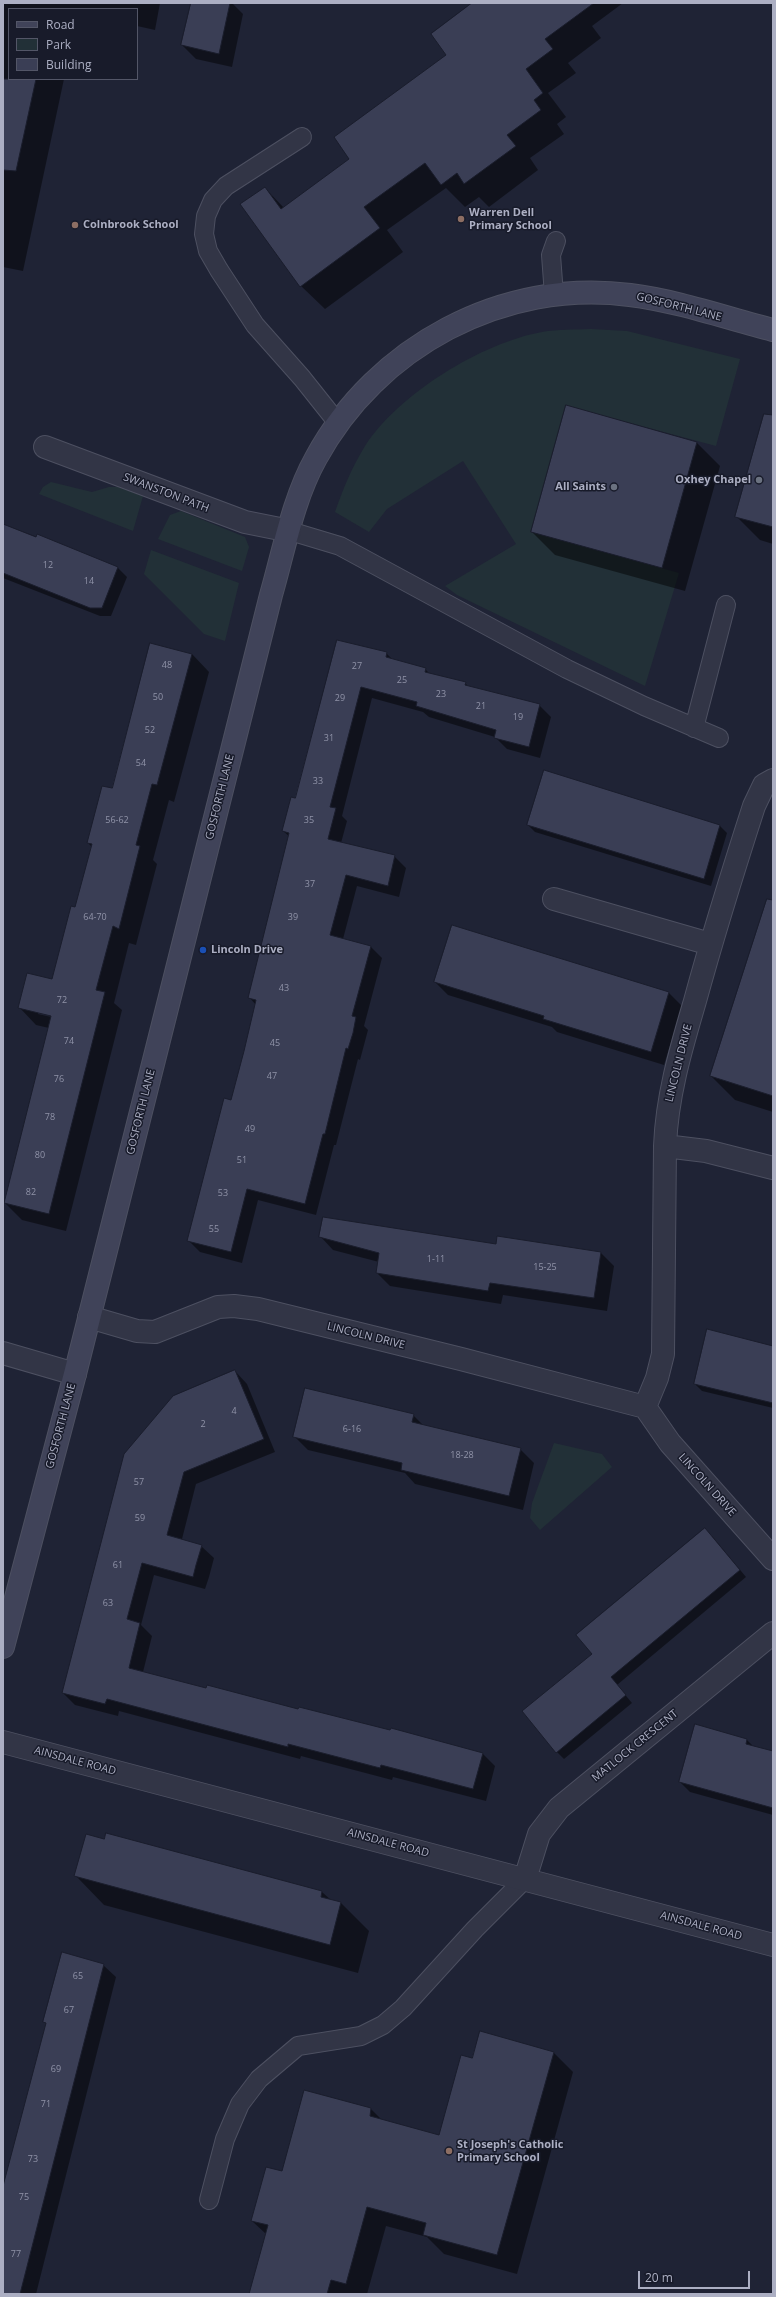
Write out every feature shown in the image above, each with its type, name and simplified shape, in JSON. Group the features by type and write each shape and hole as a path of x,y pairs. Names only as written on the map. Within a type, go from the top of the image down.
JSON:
{"street":[{"name":"GOSFORTH LANE","path":"3,1647 75,1374 88,1317 269,602 302,488 315,458 337,422 368,386 398,360 460,321 489,309 554,295 629,295 773,330"},
{"name":"SWANSTON PATH","path":"45,447 245,522 290,531"},
{"name":"LINCOLN DRIVE","path":"646,1407 657,1378 663,1354 666,1113 672,1082 710,944 754,806 764,785 773,780"},
{"path":"554,899 710,944"},
{"path":"665,1146 706,1151 773,1168"},
{"name":"LINCOLN DRIVE","path":"88,1317 147,1333 164,1330 218,1307 234,1306 258,1309 461,1358 646,1407 670,1443 773,1559"},
{"path":"3,1353 75,1374"},
{"name":"MATLOCK CRESCENT","path":"525,1879 538,1834 559,1808 773,1633"},
{"name":"AINSDALE ROAD","path":"3,1742 773,1944"}],"lane":[{"path":"302,137 226,186 214,200 208,211 204,234 208,251 255,325 302,378 337,422"},
{"path":"554,295 551,255 556,241"},
{"path":"290,531 340,546 568,669 718,738"},
{"path":"694,728 726,605"},
{"path":"209,2200 225,2139 240,2104 259,2079 298,2046 361,2036 383,2025 403,2008 475,1929 525,1879"}],"green space":[{"path":"591,329 627,331 740,359 716,446 566,406 531,532 679,573 645,686 457,595 445,586 516,544 463,461 387,509 369,532 335,512 348,478 365,446 398,408 420,390 468,359 493,347 518,338 548,331"},
{"path":"51,482 92,492 109,487 118,487 143,496 133,531 39,494 43,487"},
{"path":"181,511 245,537 249,547 242,571 158,539 170,515"},
{"path":"151,550 239,583 225,641 204,634 144,574"},
{"path":"554,1443 602,1454 612,1467 540,1530 530,1518 532,1503"}],"building":[{"path":"191,3 230,3 219,54 181,45"},
{"path":"472,3 594,3 545,39 553,49 526,69 543,93 534,100 541,110 507,135 516,146 464,184 457,173 441,185 425,163 364,207 380,228 300,287 240,204 265,187 281,209 349,159 334,137 446,55 431,34"},
{"path":"3,79 36,80 16,171 3,170"},
{"name":"All Saints","path":"566,405 697,442 662,568 531,532"},
{"name":"Oxhey Chapel","path":"764,414 773,415 773,527 735,517"},
{"path":"3,524 36,537 37,534 118,567 102,608 90,608 3,573"},
{"path":"337,640 387,652 386,657 426,668 425,672 466,682 465,685 540,704 529,747 494,738 496,730 416,706 417,702 361,687 330,807 336,808 328,839 395,855 388,886 346,875 330,935 371,946 352,1016 356,1017 353,1033 348,1049 346,1048 325,1134 323,1134 305,1204 247,1189 231,1252 187,1241 224,1098 231,1100 244,1051 256,1000 248,998 289,833 282,831 291,797 295,798"},
{"path":"150,643 192,654 157,785 152,784 136,845 140,846 119,929 113,926 96,990 105,992 49,1214 4,1203 51,1016 18,1008 27,973 52,979 71,906 75,907 92,844 87,843 102,786 112,788"},
{"path":"544,770 720,825 704,879 527,825"},
{"path":"767,899 773,900 773,1096 710,1076"},
{"path":"452,925 669,992 651,1052 543,1019 544,1016 434,982"},
{"path":"323,1217 496,1244 497,1236 601,1252 594,1298 490,1283 488,1291 376,1273 379,1253 319,1237"},
{"path":"707,1329 773,1346 773,1403 694,1384"},
{"path":"235,1370 264,1439 184,1472 167,1535 202,1545 193,1577 142,1563 127,1619 140,1623 129,1668 206,1688 207,1685 298,1709 299,1707 390,1730 391,1728 483,1753 473,1789 381,1765 380,1768 288,1744 288,1747 107,1699 105,1704 62,1693 124,1454 173,1396"},
{"path":"305,1388 414,1414 412,1422 521,1448 509,1496 401,1470 402,1463 293,1437"},
{"path":"705,1528 740,1570 611,1677 626,1695 556,1753 522,1711 592,1654 576,1635"},
{"path":"695,1724 747,1739 746,1744 773,1751 773,1808 679,1782"},
{"path":"106,1833 322,1891 321,1897 341,1902 330,1945 74,1876 86,1834 104,1839"},
{"path":"62,1952 104,1964 20,2294 3,2294 3,2186 46,2023 43,2022"},
{"path":"480,2031 554,2052 497,2255 423,2235 426,2223 367,2207 346,2284 331,2280 327,2294 249,2294 268,2225 251,2221 266,2167 282,2171 304,2090 371,2108 370,2116 439,2135 461,2055 472,2058"}],"place":[{"name":"Warren Dell Primary School","path":"461,219"},
{"name":"Colnbrook School","path":"75,225"},
{"name":"Oxhey Chapel","path":"759,480"},
{"name":"All Saints","path":"614,487"},
{"name":"Lincoln Drive","path":"203,950"},
{"name":"St Joseph's Catholic Primary School","path":"449,2151"}]}
